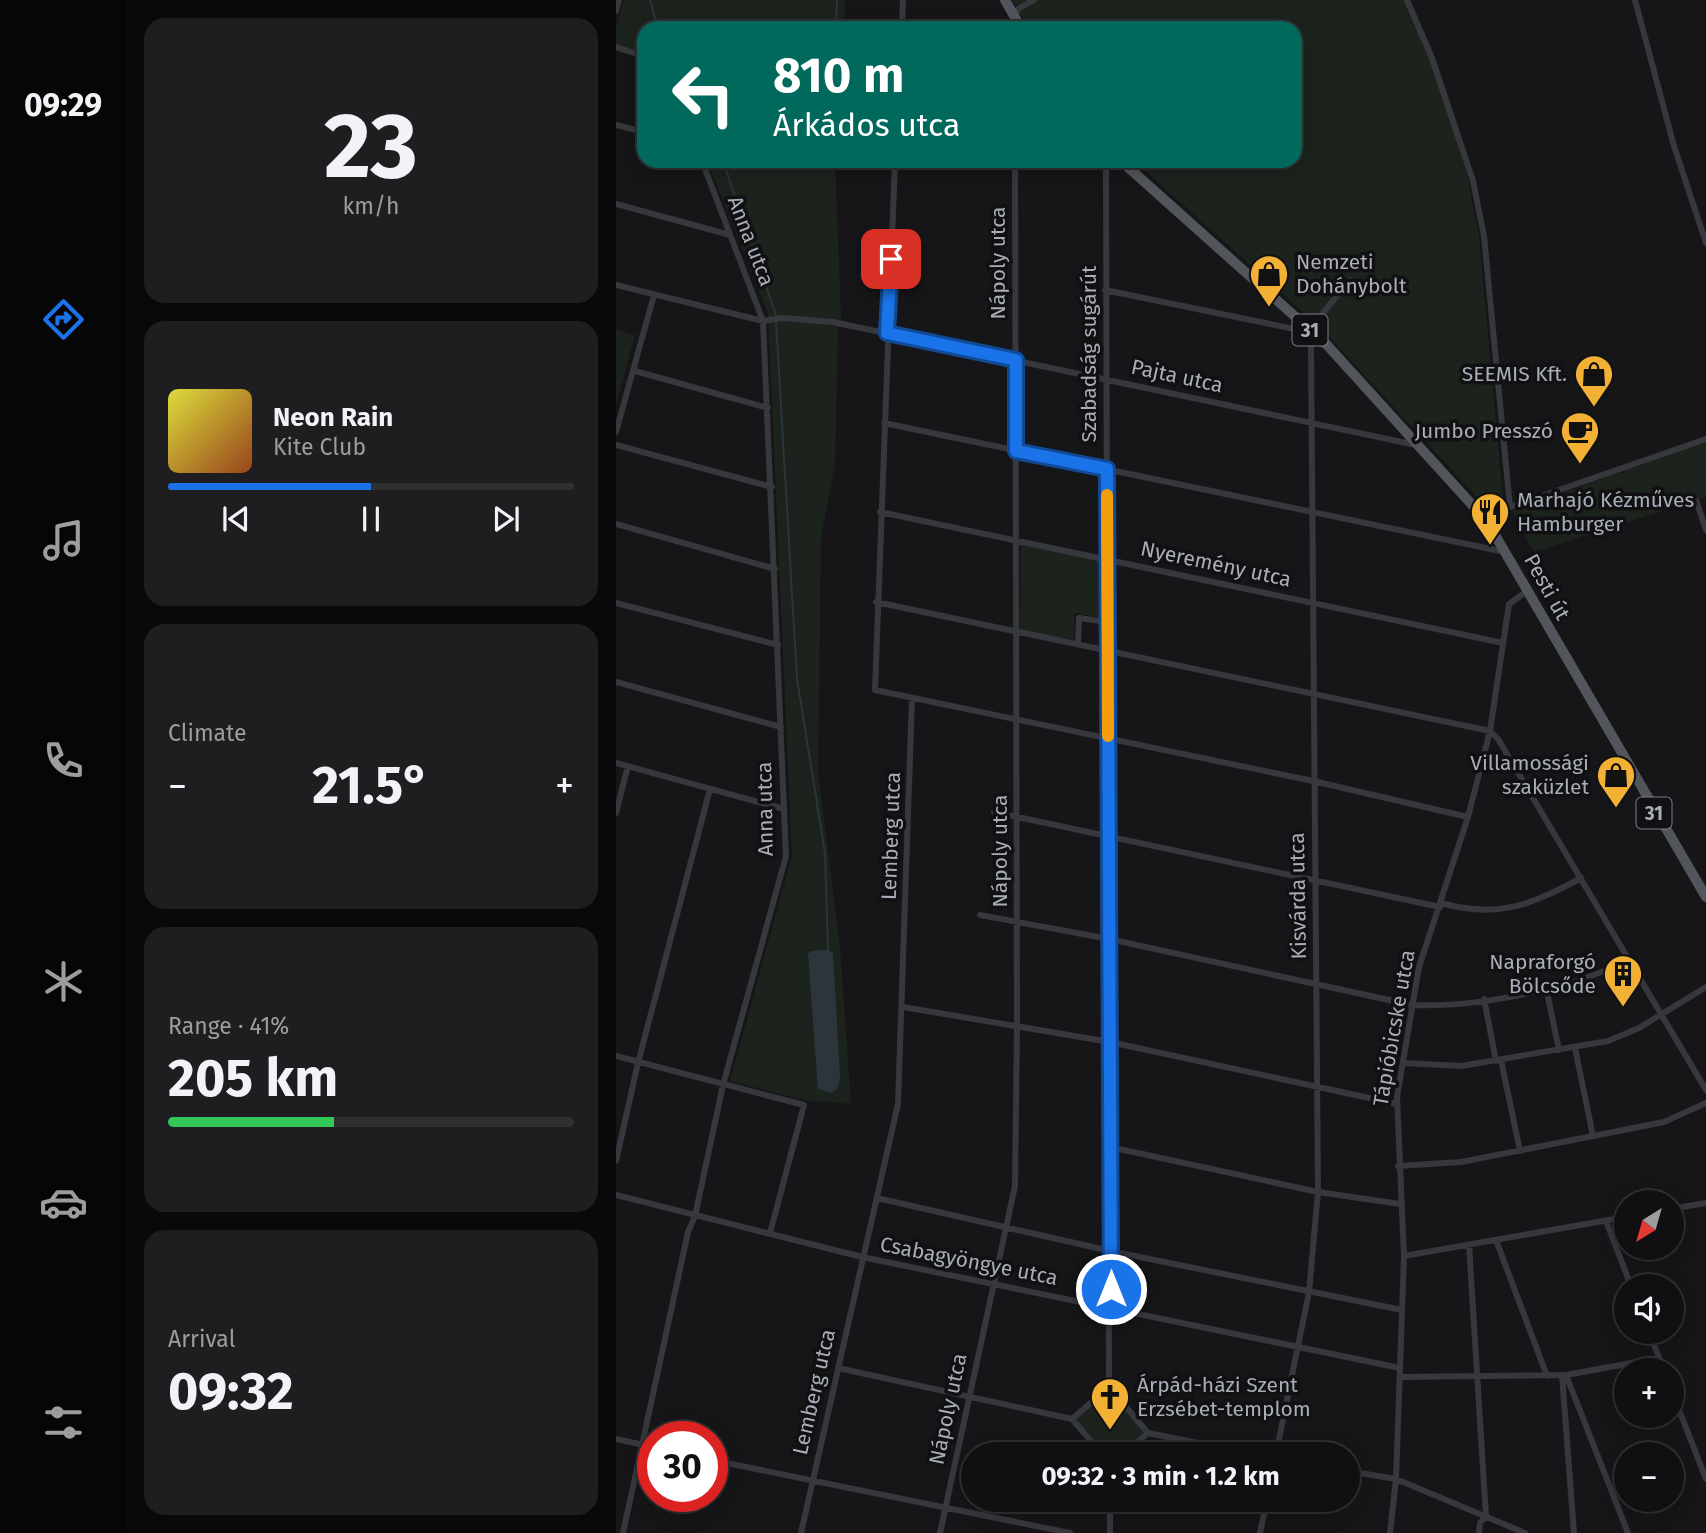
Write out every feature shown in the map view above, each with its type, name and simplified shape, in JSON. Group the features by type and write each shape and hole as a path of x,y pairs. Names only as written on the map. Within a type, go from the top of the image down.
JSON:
{"main road":[{"path":"1006,0 1016,21"},
{"name":"Pesti út","path":"1129,168 1314,333 1481,517 1505,552 1706,897"}],"street":[{"path":"616,11 619,0"},
{"path":"902,21 903,0"},
{"path":"1017,21 1018,9 1034,0"},
{"path":"1407,0 1432,58 1473,181 1478,205 1484,236 1510,507"},
{"path":"1635,0 1674,146 1706,243"},
{"path":"616,47 637,54"},
{"path":"616,125 637,130"},
{"name":"Anna utca","path":"647,1421 723,1085 786,856 764,320 705,168"},
{"path":"895,168 872,685 881,694 912,698 1313,781 1468,817"},
{"name":"Nápoly utca","path":"940,1533 1015,1186 1015,168"},
{"name":"Szabadság sugárút","path":"1106,168 1110,1387"},
{"path":"616,204 730,235"},
{"path":"1105,290 1314,333 1319,318 1350,280"},
{"path":"616,285 764,320"},
{"path":"616,432 654,295"},
{"name":"Pajta utca","path":"764,320 782,318 833,322 1419,446"},
{"name":"Kisvárda utca","path":"1278,1442 1309,1292 1318,1192 1312,693 1314,603 1311,351 1314,333"},
{"path":"635,371 768,408"},
{"path":"884,423 1505,552"},
{"path":"1481,517 1706,439"},
{"path":"616,445 772,487"},
{"path":"1696,500 1706,530"},
{"name":"Nyeremény utca","path":"880,512 1503,643"},
{"path":"616,524 775,569"},
{"name":"Tápióbicske utca","path":"1390,1533 1396,1479 1404,1256 1397,1104 1422,955 1441,905 1468,817 1490,732 1509,604 1527,591"},
{"path":"876,602 1490,732 1498,738 1706,1090"},
{"path":"616,603 778,645"},
{"path":"1078,644 1079,618 1108,622"},
{"path":"616,682 781,727"},
{"name":"Lemberg utca","path":"801,1533 898,1104 912,698"},
{"path":"616,763 784,809"},
{"path":"616,813 628,766"},
{"path":"616,1161 638,1063 710,789"},
{"path":"994,812 1316,880 1483,912 1537,900 1581,877"},
{"path":"980,915 1109,939 1412,1005 1439,1006 1546,988 1596,976 1629,959"},
{"path":"1403,1063 1441,1067 1499,1060 1575,1048 1624,1036 1706,987"},
{"path":"1546,988 1559,1050"},
{"path":"1484,999 1520,1151"},
{"path":"903,1007 1110,1042 1397,1104"},
{"path":"1575,1048 1593,1136"},
{"path":"616,1056 804,1105 770,1233"},
{"path":"1398,1167 1461,1162 1664,1122 1706,1103"},
{"path":"1110,1147 1318,1192 1400,1204"},
{"name":"Csabagyöngye utca","path":"616,1195 862,1257 1400,1368"},
{"path":"877,1198 1111,1251 1402,1310"},
{"path":"1684,1207 1706,1203"},
{"path":"1404,1256 1614,1219"},
{"path":"1606,1221 1626,1274"},
{"path":"1496,1240 1548,1376"},
{"path":"1469,1245 1486,1517"},
{"path":"1654,1344 1659,1358"},
{"path":"1400,1377 1564,1376 1614,1367"},
{"path":"838,1368 1072,1419 1092,1442"},
{"path":"1564,1376 1574,1533"},
{"path":"1564,1376 1628,1533"},
{"path":"1072,1419 1110,1387 1148,1433 1193,1442"},
{"path":"1684,1422 1706,1479"},
{"path":"1137,1442 1148,1433"},
{"path":"616,1439 637,1443"},
{"path":"728,1464 1070,1533"},
{"name":"Anna utca","path":"623,1533 637,1467"},
{"path":"1360,1473 1396,1479 1525,1533"},
{"path":"1110,1512 1110,1533"},
{"path":"1260,1533 1264,1512"},
{"path":"1479,1533 1480,1522 1486,1517"}],"shaded area":[{"path":"624,0 845,0 844,21 637,21 637,50 616,45 616,27"},
{"path":"1012,0 1407,0 1432,58 1466,171 1479,236 1503,499 1496,506 1485,506 1321,328 1142,168 1302,168 1302,21 1025,21"},
{"path":"710,168 835,168 841,319 838,329 835,465 821,538 818,772 840,948 851,1104 804,1100 730,1081 792,856 768,313"},
{"path":"616,330 635,335 616,406"},
{"path":"1706,442 1706,497 1534,552 1512,511"},
{"path":"1021,544 1100,561 1105,566 1104,618 1074,613 1074,640 1020,631"},
{"path":"828,950 833,953 840,1078 838,1088 831,1093 818,1089 808,954 811,951"},
{"path":"1109,1387 1148,1433 1137,1442 1092,1442 1072,1419"}],"waterway":[{"path":"650,0 656,21"},
{"path":"836,21 837,0"},
{"path":"725,168 776,315"},
{"path":"776,321 797,679 825,853 828,950"}],"slow traffic":[{"path":"1107,495 1108,736"}],"place":[{"name":"Nemzeti Dohánybolt","path":"1269,308"},
{"name":"SEEMIS Kft.","path":"1594,408"},
{"name":"Jumbo Presszó","path":"1580,465"},
{"name":"Marhajó Kézműves Hamburger","path":"1490,546"},
{"name":"Villamossági szaküzlet","path":"1616,809"},
{"name":"Napraforgó Bölcsőde","path":"1623,1008"},
{"name":"Árpád-házi Szent Erzsébet-templom","path":"1110,1431"}],"route":[{"path":"891,259 887,333 1016,360 1016,451 1107,469 1111,1289"}]}
